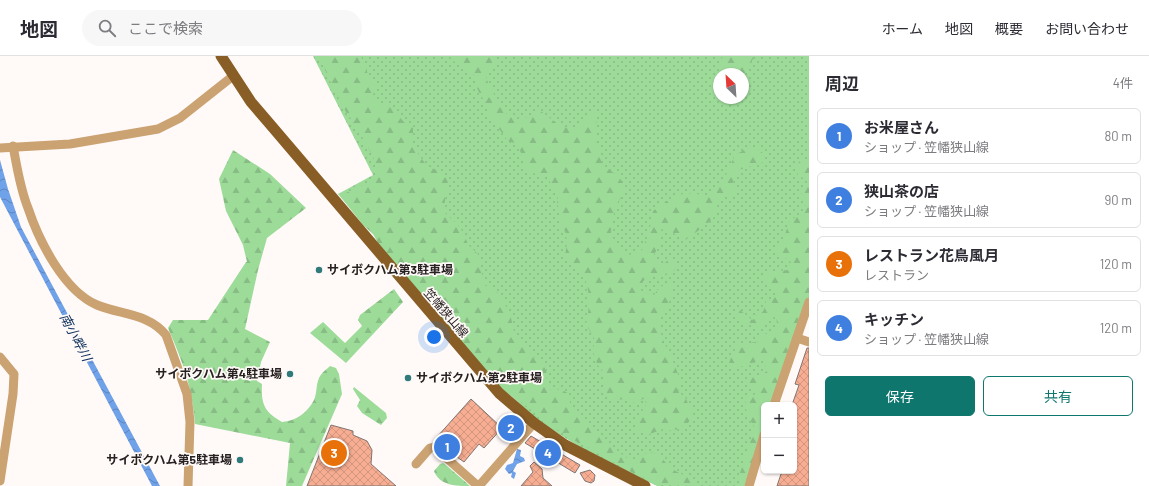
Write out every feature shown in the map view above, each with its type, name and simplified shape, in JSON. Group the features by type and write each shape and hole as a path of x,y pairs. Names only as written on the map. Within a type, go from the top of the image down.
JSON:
{"main road":[{"name":"笠幡狭山線","path":"221,56 233,76 269,123 499,393 534,423 565,445 645,486"}],"street":[{"path":"188,486 190,422 187,394 166,335 159,326 147,319 98,306 82,297 68,282 54,263 28,209 6,147 70,144 158,129 180,118 233,76"},
{"path":"775,402 809,302"},
{"path":"797,338 809,342"},
{"path":"0,356 14,374 13,394 0,481"},
{"path":"416,464 430,448 434,447 479,486 534,423"},
{"path":"749,486 763,438"}],"green space":[{"path":"313,56 809,56 809,288 765,402 761,402 761,416 742,486 657,486 578,446 537,420 502,387 402,267 338,194 373,175"},
{"path":"320,56 361,56 369,77 378,86 372,96 377,105 386,102 403,121 413,125 413,145 419,155 427,166 437,170 447,178 449,189 445,200 444,212 458,225 464,234 468,245 478,254 484,285 496,290 510,313 514,332 526,344 532,356 546,366 547,386 552,391 561,389 569,394 569,407 580,412 586,423 596,431 605,442 628,459 635,459 649,452 654,453 661,457 674,470 692,480 696,486 655,485 577,442 548,424 496,384 383,252 373,234 363,225 340,196 375,179 376,165 373,156 353,121 347,114 328,77"},
{"path":"450,56 495,56 496,63 489,69 486,75 487,81 504,111 513,118 525,118 538,109 559,125 576,130 594,112 597,118 595,131 596,142 600,148 602,164 619,177 627,189 615,210 611,235 617,245 629,255 642,250 649,233 653,211 661,205 679,195 692,193 709,196 722,184 735,155 746,149 757,148 766,156 763,162 739,170 731,186 738,190 734,197 724,197 717,201 717,211 714,217 684,241 671,231 660,229 659,235 661,243 653,256 655,262 665,263 670,258 677,264 674,271 649,277 645,279 638,288 645,293 654,295 660,287 671,283 672,291 668,302 668,309 660,314 659,321 663,340 681,380 678,387 679,393 685,397 694,416 688,423 680,428 672,430 663,429 650,434 638,432 634,423 646,405 645,398 635,403 627,399 611,400 603,387 605,377 597,364 593,351 595,340 586,324 589,304 587,284 579,270 564,258 567,238 565,231 559,227 560,211 557,203 558,197 547,176 527,172 518,144 508,141 489,115 490,108 477,89 474,75 462,64 452,61"},
{"path":"723,56 754,56 748,68 722,68 719,64"},
{"path":"233,150 270,174 306,208 267,238 258,270 245,329 270,342 261,362 257,381 262,384 262,397 267,411 282,422 301,416 308,409 314,400 317,383 320,376 330,366 336,368 339,374 342,394 302,486 286,486 290,443 195,424 192,398 186,375 168,328 173,320 208,320 247,262 243,245 226,211 219,179"},
{"path":"800,161 809,161 809,313 771,402 761,402 761,437 747,486 741,486 738,479 755,428 747,413 746,396 759,394 756,388 750,385 748,379 762,375 767,371 763,359 740,367 731,368 730,360 738,344 757,342 764,334 774,333 777,323 776,317 768,318 759,327 741,323 737,314 740,310 752,320 758,317 765,308 766,301 777,296 777,288 767,286 764,277 769,272 788,270 791,262 776,252 778,243 784,238 789,222 802,212 806,205 800,198 804,186 808,181 798,175 797,165"},
{"path":"394,289 403,302 346,363 310,333 323,322 345,343 362,326 358,320 360,315"},
{"path":"354,387 386,413 387,418 381,425 362,413 357,406 360,400 353,389"},
{"path":"443,463 470,486 449,484 440,480 434,471 440,464"}],"water":[{"name":"南小畔川","path":"0,160 21,227 160,486 152,486 0,197"},
{"path":"517,449 521,450 520,456 524,458 525,461 517,464 513,471 516,473 514,479 511,477 512,473 509,474 505,469 507,465 513,463"}],"building":[{"path":"807,348 809,348 809,486 777,486 781,474 797,474 797,402 793,402 799,385 795,384"},
{"path":"471,399 502,428 484,448 479,444 464,462 436,442 437,437"},
{"path":"509,416 520,428 514,434 503,422"},
{"path":"331,425 353,431 353,435 367,441 372,450 371,464 396,486 307,486"},
{"path":"531,436 580,465 575,473 525,443"},
{"path":"534,462 542,469 543,478 552,486 521,486 533,472 530,466"},
{"path":"590,470 595,475 594,481 591,483 585,481 580,473"}],"place":[{"name":"サイボクハム第3駐車場","path":"319,270"},
{"name":"サイボクハム第4駐車場","path":"290,374"},
{"name":"サイボクハム第2駐車場","path":"408,378"},
{"name":"狭山茶の店","path":"511,428"},
{"name":"お米屋さん","path":"447,447"},
{"name":"レストラン花鳥風月","path":"334,453"},
{"name":"キッチン","path":"548,453"},
{"name":"サイボクハム第5駐車場","path":"240,460"}]}
